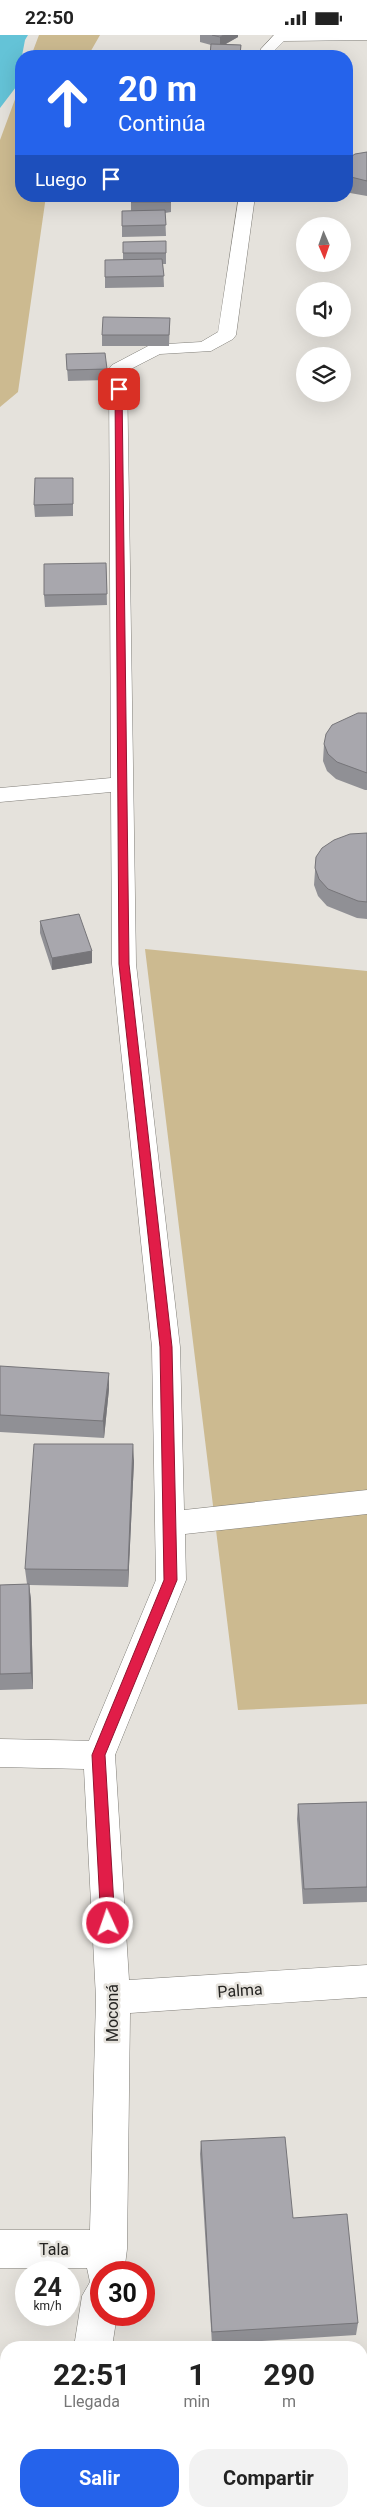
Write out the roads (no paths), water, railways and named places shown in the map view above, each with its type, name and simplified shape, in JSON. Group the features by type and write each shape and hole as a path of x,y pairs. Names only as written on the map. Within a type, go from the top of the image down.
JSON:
{"street":[{"path":"268,50 280,37 367,36"},
{"path":"0,1753 98,1755 170,1580 166,1347 124,964 118,369 156,349 205,347 227,335 246,202"},
{"path":"0,795 121,785"},
{"path":"169,1524 367,1502"},
{"name":"Moconá","path":"98,1755 113,1998 107,2261"},
{"name":"Palma","path":"113,1998 367,1981"},
{"name":"Tala","path":"0,2249 107,2261"},
{"path":"95,2341 97,2326"}],"water":[{"path":"0,35 28,35 23,50 15,50 15,88 0,108"}]}
